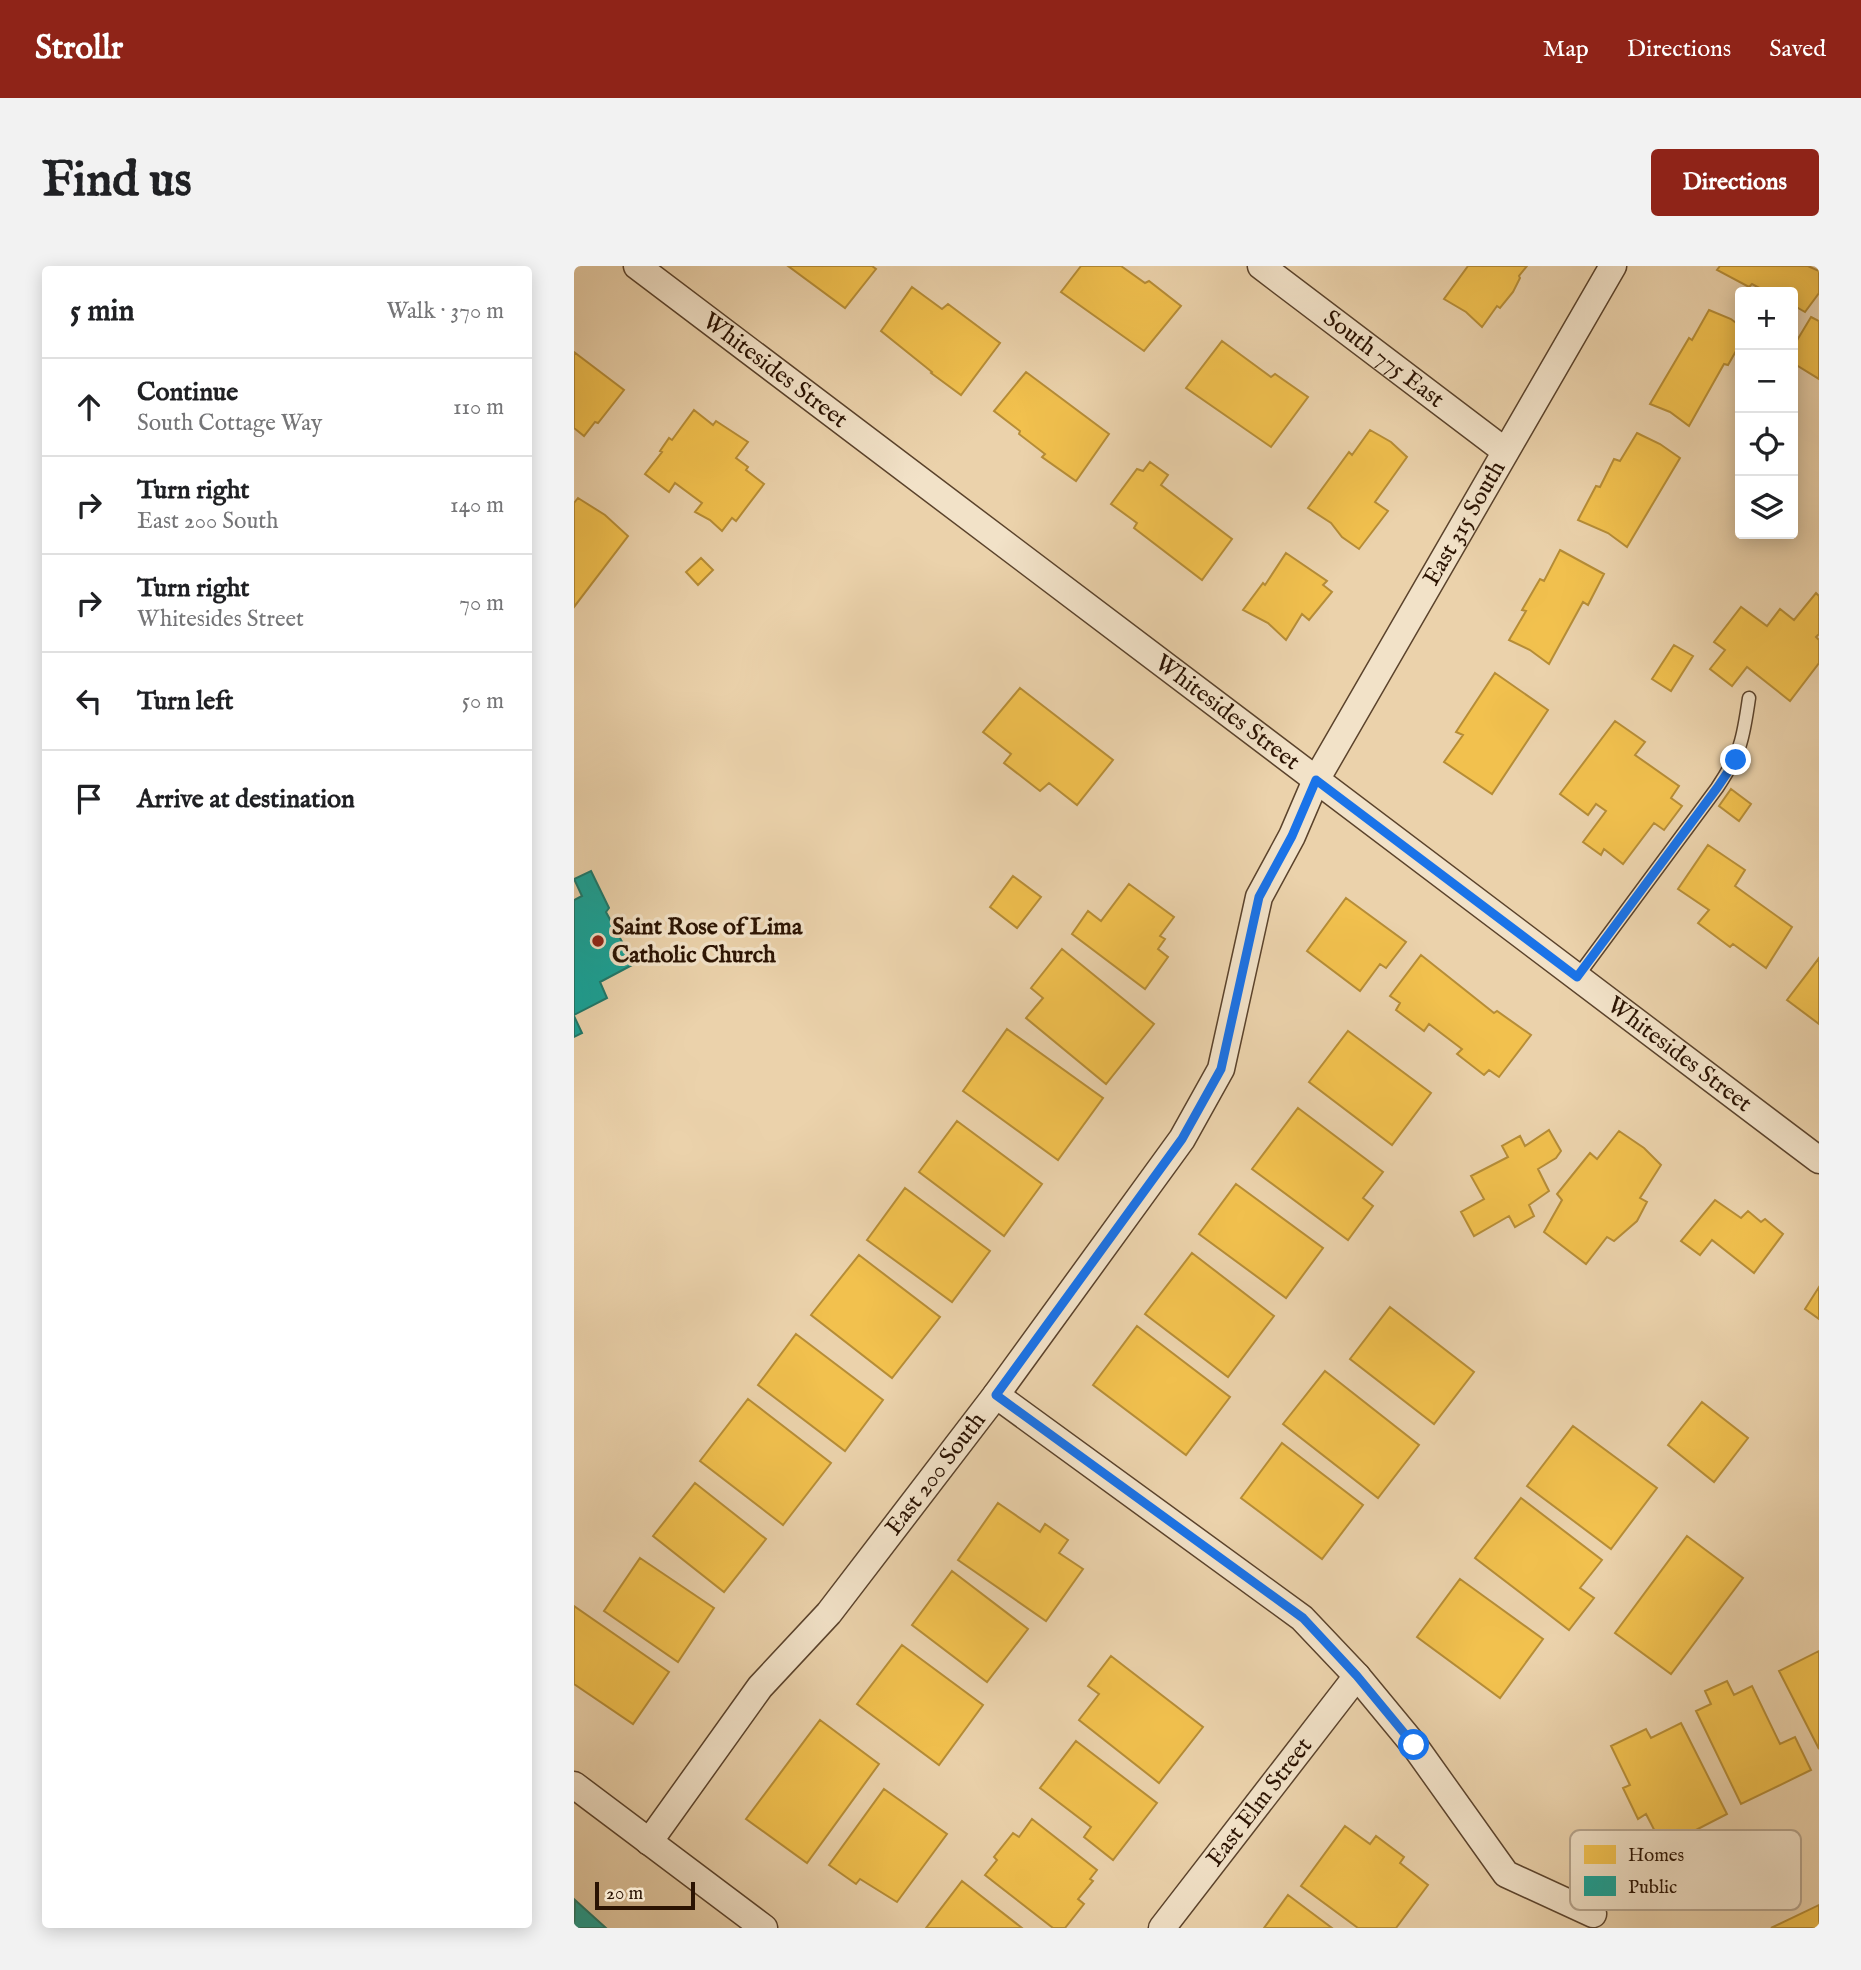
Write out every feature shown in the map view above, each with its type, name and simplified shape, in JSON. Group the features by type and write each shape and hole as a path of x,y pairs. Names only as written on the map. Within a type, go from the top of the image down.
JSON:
{"street":[{"name":"Whitesides Street","path":"637,266 1819,1160"},
{"name":"South 775 East","path":"1261,266 1505,451"},
{"name":"East 315 South","path":"1316,780 1613,266"},
{"name":"East 200 South","path":"649,1842 760,1687 829,1613 996,1395 1182,1139 1221,1069 1259,897 1292,836 1316,780"},
{"path":"996,1395 1303,1618 1357,1676 1414,1745 1506,1874 1570,1903"},
{"name":"East Elm Street","path":"1162,1928 1357,1676"},
{"path":"574,1785 764,1928"},
{"path":"1584,1910 1593,1914"}],"lane":[{"path":"1577,977 1736,760 1743,741 1749,698"}],"building: Homes":[{"path":"788,266 872,266 876,269 845,308"},
{"path":"1081,266 1121,266 1145,283 1149,281 1181,306 1144,351 1061,292"},
{"path":"1468,266 1527,266 1519,276 1513,292 1500,308 1497,306 1482,327 1466,312 1444,299"},
{"path":"1720,266 1808,266 1819,271 1819,293 1805,312 1798,308 1798,287 1758,287 1752,284 1749,287 1717,270"},
{"path":"912,287 942,309 948,304 1000,343 961,395 881,331"},
{"path":"1709,310 1735,322 1735,353 1728,365 1724,364 1689,426 1670,412 1650,404 1689,338 1692,340"},
{"path":"1811,317 1819,321 1819,379 1798,366 1798,339"},
{"path":"1222,341 1271,377 1275,374 1308,397 1271,447 1186,388"},
{"path":"574,352 624,390 584,436 574,428"},
{"path":"1026,372 1109,434 1076,481 1042,457 1045,454 994,411"},
{"path":"694,410 713,425 716,421 748,442 736,458 764,484 736,521 732,518 722,531 695,512 702,503 675,483 669,492 645,474 669,438 672,440"},
{"path":"1370,430 1391,442 1407,457 1375,502 1388,511 1359,549 1342,537 1331,523 1308,508 1349,452 1352,455"},
{"path":"1637,433 1680,458 1627,547 1608,533 1578,520 1596,486 1600,487 1614,459 1620,461"},
{"path":"1150,462 1168,475 1161,485 1232,539 1202,580 1134,528 1137,523 1111,504 1137,469 1143,471"},
{"path":"578,498 605,515 628,536 574,607 574,503"},
{"path":"1560,550 1604,574 1588,605 1583,602 1549,664 1530,650 1509,640 1526,611 1522,610 1540,579 1544,581"},
{"path":"1286,553 1327,581 1323,585 1332,592 1309,620 1302,614 1286,640 1268,623 1243,610 1263,583 1265,585"},
{"path":"701,558 713,570 698,585 686,572"},
{"path":"1816,593 1819,596 1819,634 1816,637 1819,640 1819,663 1790,701 1747,667 1732,686 1710,669 1725,650 1714,642 1741,607 1767,626 1780,609 1794,620"},
{"path":"1674,645 1693,656 1671,691 1652,679"},
{"path":"1495,673 1548,710 1492,794 1444,762 1463,735 1456,732"},
{"path":"1020,688 1113,760 1077,805 1049,783 1040,791 1004,763 1011,754 983,732"},
{"path":"1615,721 1645,742 1635,755 1679,786 1671,798 1682,806 1664,830 1654,823 1623,864 1604,849 1601,855 1583,842 1606,811 1596,804 1588,815 1560,794"},
{"path":"1731,789 1751,804 1739,821 1719,806"},
{"path":"1708,845 1745,870 1735,886 1792,927 1766,968 1733,944 1730,947 1698,923 1709,910 1678,889"},
{"path":"1013,876 1041,897 1017,928 990,907"},
{"path":"1129,884 1174,917 1160,936 1165,939 1158,949 1168,957 1145,989 1072,934 1088,911 1101,921"},
{"path":"1346,898 1406,942 1386,968 1380,964 1360,991 1307,951"},
{"path":"1062,949 1154,1024 1106,1084 1026,1018 1043,998 1031,988"},
{"path":"1421,955 1494,1013 1497,1011 1531,1035 1499,1077 1489,1070 1484,1075 1457,1054 1462,1049 1429,1024 1424,1031 1396,1010 1400,1003 1390,996"},
{"path":"1819,958 1819,1024 1787,1000"},
{"path":"1007,1029 1103,1098 1058,1160 963,1091"},
{"path":"1348,1031 1431,1093 1392,1145 1309,1082"},
{"path":"1298,1108 1383,1172 1363,1198 1373,1206 1348,1240 1252,1169"},
{"path":"957,1121 1042,1184 1004,1236 919,1172"},
{"path":"1549,1130 1561,1151 1556,1158 1538,1169 1549,1191 1529,1205 1534,1216 1515,1227 1509,1216 1474,1236 1461,1212 1484,1199 1471,1176 1508,1157 1502,1146 1520,1136 1525,1146"},
{"path":"1619,1131 1644,1148 1661,1165 1640,1198 1647,1202 1637,1221 1614,1241 1607,1237 1586,1264 1544,1232 1562,1200 1557,1194 1590,1153 1597,1159"},
{"path":"1236,1184 1323,1248 1286,1298 1199,1234"},
{"path":"905,1188 990,1251 952,1302 867,1240"},
{"path":"1715,1200 1741,1218 1748,1211 1761,1222 1765,1219 1783,1234 1754,1273 1712,1240 1700,1255 1681,1241"},
{"path":"1192,1253 1274,1316 1228,1377 1145,1314"},
{"path":"859,1255 940,1317 892,1378 811,1315"},
{"path":"1819,1287 1819,1319 1805,1309"},
{"path":"1390,1307 1474,1372 1434,1424 1350,1359"},
{"path":"1137,1326 1230,1397 1186,1455 1093,1385"},
{"path":"796,1334 883,1400 845,1451 758,1385"},
{"path":"1325,1371 1419,1445 1378,1498 1283,1424"},
{"path":"748,1399 831,1463 783,1525 700,1461"},
{"path":"1702,1402 1748,1438 1714,1482 1668,1445"},
{"path":"1573,1426 1657,1488 1611,1549 1527,1486"},
{"path":"1282,1443 1363,1505 1322,1559 1241,1498"},
{"path":"695,1483 766,1539 724,1592 653,1536"},
{"path":"1521,1498 1602,1560 1580,1588 1594,1598 1569,1630 1475,1558"},
{"path":"998,1503 1040,1532 1045,1524 1068,1540 1059,1553 1083,1569 1046,1621 958,1560"},
{"path":"1687,1536 1743,1578 1671,1674 1615,1633"},
{"path":"640,1558 714,1608 678,1662 604,1611"},
{"path":"952,1571 1028,1629 987,1682 912,1625"},
{"path":"1460,1579 1543,1639 1500,1698 1417,1637"},
{"path":"574,1606 669,1672 633,1724 574,1684"},
{"path":"902,1645 983,1705 939,1765 857,1704"},
{"path":"1819,1651 1819,1749 1779,1671"},
{"path":"1111,1656 1203,1727 1159,1783 1079,1720 1099,1694 1088,1686"},
{"path":"1727,1681 1734,1695 1752,1686 1780,1744 1795,1737 1811,1770 1741,1804 1696,1711 1711,1704 1705,1691"},
{"path":"820,1720 879,1764 807,1863 746,1819"},
{"path":"1681,1723 1727,1814 1696,1830 1654,1830 1646,1814 1638,1819 1623,1788 1630,1785 1611,1746 1646,1729 1651,1738"},
{"path":"1076,1741 1157,1803 1113,1860 1084,1837 1091,1827 1040,1788"},
{"path":"884,1789 947,1834 897,1902 860,1879 856,1884 829,1865"},
{"path":"1032,1819 1097,1870 1090,1879 1093,1881 1078,1899 1084,1904 1065,1928 1053,1928 985,1875 997,1860 994,1857 1013,1833 1019,1837"},
{"path":"1345,1826 1370,1844 1376,1836 1404,1857 1400,1863 1428,1885 1396,1928 1358,1928 1301,1886"},
{"path":"962,1881 1022,1928 926,1928"},
{"path":"1288,1895 1332,1928 1264,1928"},
{"path":"1819,1905 1819,1928 1771,1928"}],"building: Public":[{"name":"Saint Rose of Lima Catholic Church","path":"591,871 609,908 606,912 634,964 600,982 607,998 574,1015 574,900 582,896 574,879"},
{"name":"Saint Rose of Lima Catholic Church","path":"574,1016 582,1033 574,1037"},
{"path":"575,1900 606,1928 574,1928"}],"place":[{"name":"Saint Rose of Lima Catholic Church","path":"598,941"}],"route":[{"path":"1414,1745 1357,1676 1303,1618 996,1395 1182,1139 1221,1069 1259,897 1292,836 1316,780 1577,977 1736,760"}]}
